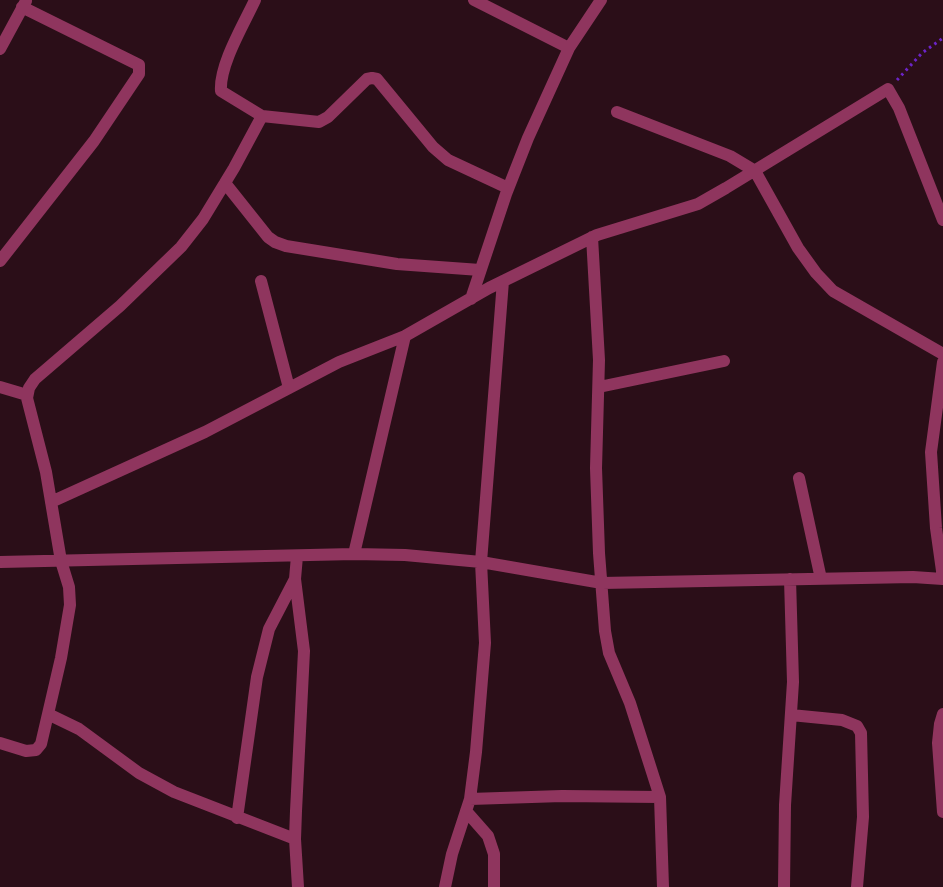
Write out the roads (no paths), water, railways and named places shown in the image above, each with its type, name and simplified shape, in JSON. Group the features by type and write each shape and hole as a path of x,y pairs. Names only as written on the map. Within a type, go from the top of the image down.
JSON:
{"street":[{"path":"255,0 225,65 221,91 262,116 319,122 328,117 367,79 377,79 433,147 448,160 508,188"},
{"path":"474,0 569,48"},
{"path":"471,299 508,188 528,138 569,48 601,0"},
{"path":"0,49 24,4 139,65 140,70 140,74 94,141 0,261"},
{"path":"51,502 205,432 339,362 405,336 503,281 592,238 698,204 888,89 899,108 943,220"},
{"path":"617,112 730,156 755,171 798,248 816,273 833,291 943,354"},
{"path":"0,743 26,751 36,750 41,744 65,640 70,605 69,587 61,561 46,472 27,395 29,388 35,379 120,306 181,247 203,219 262,116"},
{"path":"225,183 268,237 286,246 397,264 480,270"},
{"path":"592,238 599,360 596,475 598,553 605,631 609,653 630,703 660,797 663,887"},
{"path":"261,281 290,388"},
{"path":"445,887 452,854 468,805 477,743 486,643 481,562 503,281"},
{"path":"354,554 405,336"},
{"path":"599,387 724,361"},
{"path":"0,562 354,554 405,555 481,562 602,583 913,577 943,579 935,520 931,452 943,362"},
{"path":"0,387 27,395"},
{"path":"800,478 821,579"},
{"path":"297,556 294,579 304,651 295,839 298,887"},
{"path":"237,818 257,677 269,629 294,579"},
{"path":"784,887 785,805 793,682 790,579"},
{"path":"48,714 79,729 139,773 174,792 295,839"},
{"path":"943,714 938,743 943,812"},
{"path":"791,715 842,720 857,726 861,733 863,817 857,887"},
{"path":"468,805 562,796 660,797"},
{"path":"468,805 488,836 494,854 494,887"}]}
